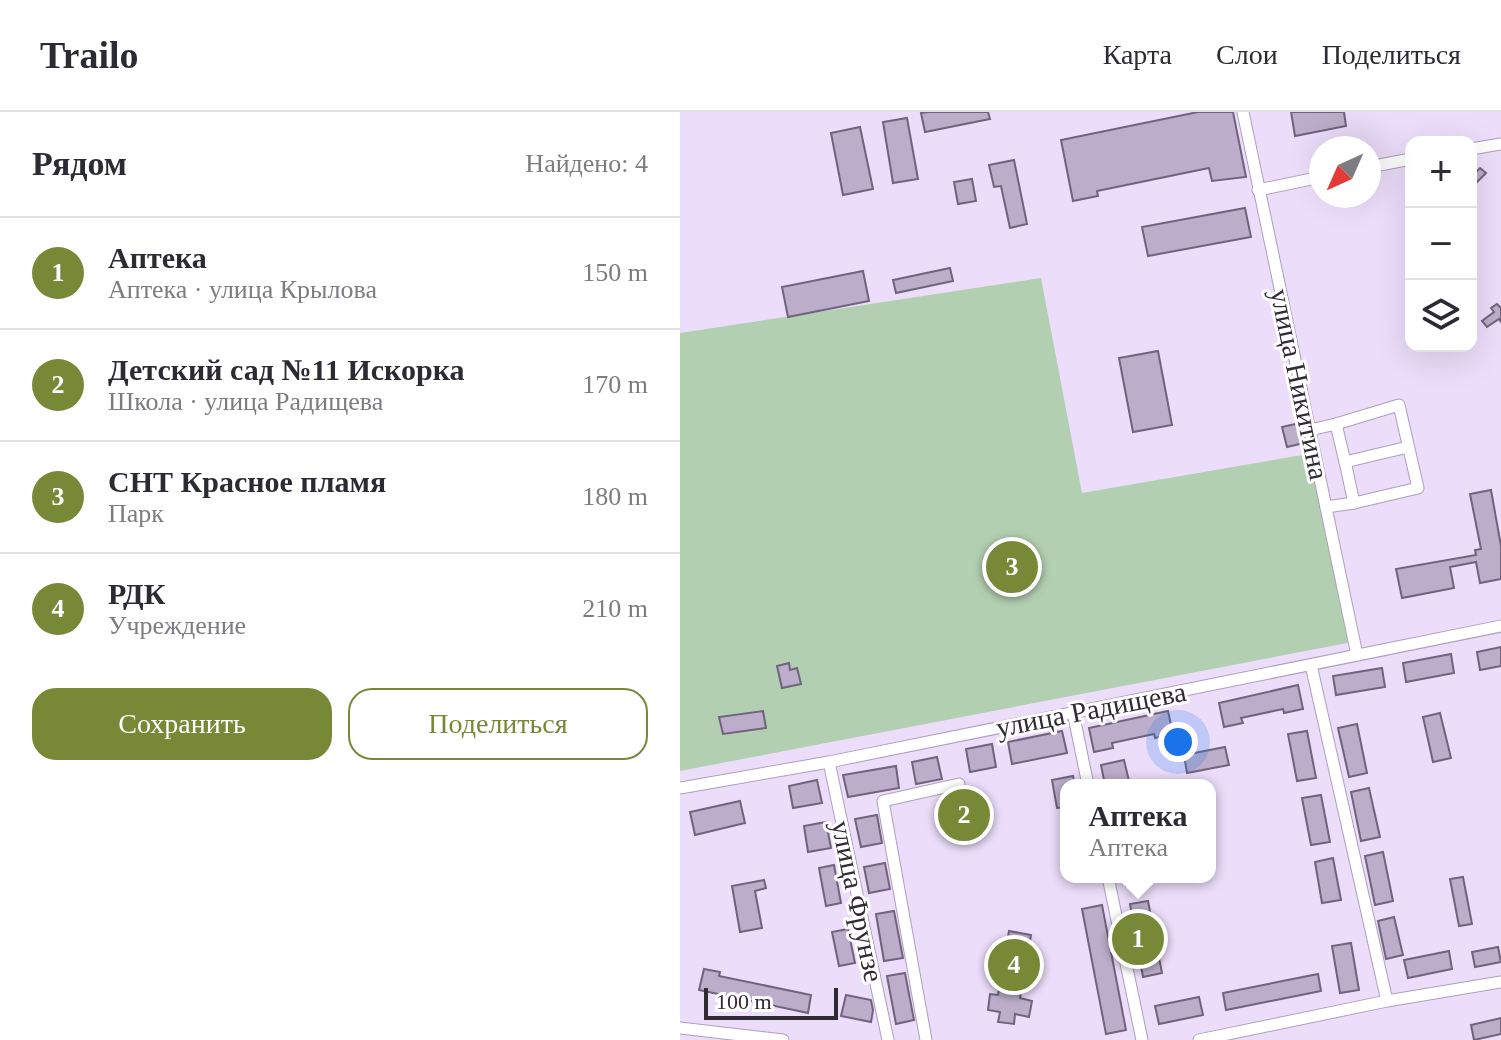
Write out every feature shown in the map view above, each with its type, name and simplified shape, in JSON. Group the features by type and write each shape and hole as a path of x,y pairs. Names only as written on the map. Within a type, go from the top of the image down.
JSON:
{"street":[{"name":"улица Никитина","path":"1243,112 1357,655"},
{"path":"1477,148 1501,144"},
{"path":"1381,165 1405,160"},
{"path":"1258,190 1309,179"},
{"path":"1310,430 1399,405 1418,488 1326,507"},
{"path":"1336,424 1354,503"},
{"path":"1345,462 1408,447"},
{"name":"улица Радищева","path":"680,788 829,762 1501,626"},
{"path":"1311,665 1387,1001"},
{"path":"1073,712 1087,779"},
{"name":"улица Фрунзе","path":"829,762 888,1040"},
{"path":"926,1040 883,801 959,784"},
{"path":"1109,883 1142,1040"},
{"path":"1199,1040 1387,1001 1501,982"},
{"path":"680,1028 783,1040"}],"green space":[{"path":"1041,278 1082,493 1320,452 1358,641 680,771 680,333"}],"building":[{"path":"988,112 990,119 925,132 921,113"},
{"path":"1198,112 1233,112 1246,177 1212,181 1209,168 1097,191 1098,196 1073,201 1061,140"},
{"path":"1291,112 1344,112 1346,126 1295,136"},
{"path":"907,118 918,179 893,183 883,122"},
{"path":"860,127 873,189 843,195 831,133"},
{"path":"1014,160 1027,224 1010,228 1001,186 994,187 989,165"},
{"path":"1480,168 1486,173 1477,182"},
{"path":"972,179 976,201 958,204 954,182"},
{"path":"1245,208 1251,237 1148,256 1142,227"},
{"path":"950,268 953,281 896,293 893,280"},
{"path":"863,271 869,301 788,317 782,287"},
{"path":"1497,304 1501,308 1501,322 1499,319 1487,327 1482,321 1494,312 1491,308"},
{"path":"1158,351 1172,425 1133,432 1119,358"},
{"path":"1300,423 1304,443 1287,447 1282,427"},
{"path":"1491,490 1501,546 1501,579 1480,583 1476,562 1450,567 1454,588 1402,598 1396,569 1476,555 1475,550 1481,549 1470,494"},
{"path":"1501,647 1501,666 1480,670 1477,652"},
{"path":"1451,654 1454,673 1406,682 1403,663"},
{"path":"789,663 790,670 797,668 801,684 782,688 777,666"},
{"path":"1382,668 1385,687 1336,695 1333,676"},
{"path":"1298,685 1303,709 1284,713 1283,709 1241,718 1243,723 1224,727 1219,703"},
{"path":"763,711 766,728 723,734 719,717"},
{"path":"1168,711 1173,734 1155,738 1154,734 1112,743 1113,748 1094,752 1089,728"},
{"path":"1440,713 1451,758 1433,762 1423,717"},
{"path":"1357,724 1367,773 1349,777 1338,728"},
{"path":"1062,731 1067,753 1012,764 1008,742"},
{"path":"1307,731 1316,778 1297,781 1288,734"},
{"path":"992,744 996,767 970,772 966,749"},
{"path":"1225,747 1229,765 1187,773 1184,755"},
{"path":"937,757 942,779 916,784 912,762"},
{"path":"1124,760 1129,779 1104,779 1101,765"},
{"path":"896,766 899,788 848,797 843,775"},
{"path":"1073,776 1074,779 1060,779 1060,808 1057,808 1052,780"},
{"path":"817,780 822,803 793,808 789,786"},
{"path":"1369,788 1380,837 1361,841 1351,792"},
{"path":"1321,795 1330,842 1311,845 1302,798"},
{"path":"740,801 745,823 695,835 690,812"},
{"path":"980,803 984,821 947,827 944,809"},
{"path":"877,815 882,843 861,847 855,819"},
{"path":"826,822 831,848 808,852 804,826"},
{"path":"1383,852 1393,901 1375,905 1365,856"},
{"path":"1333,858 1341,900 1322,903 1315,862"},
{"path":"885,863 890,889 869,893 864,867"},
{"path":"834,865 841,903 826,906 819,868"},
{"path":"1463,877 1472,924 1459,926 1450,879"},
{"path":"764,880 766,888 755,891 762,928 740,932 732,886"},
{"path":"1148,901 1162,973 1143,977 1130,904"},
{"path":"1102,905 1126,1030 1106,1034 1082,909"},
{"path":"894,911 903,958 884,961 876,914"},
{"path":"1394,917 1403,955 1386,959 1378,921"},
{"path":"848,929 855,963 839,966 832,932"},
{"path":"1009,931 1031,935 1020,998 1032,1001 1029,1017 1015,1014 1014,1024 998,1022 1000,1012 988,1010 990,994 998,995"},
{"path":"1351,943 1359,990 1340,993 1332,946"},
{"path":"1498,947 1501,962 1475,967 1472,952"},
{"path":"1449,951 1452,969 1408,978 1404,960"},
{"path":"704,969 720,972 719,976 811,995 808,1013 699,990"},
{"path":"905,973 914,1020 896,1024 887,976"},
{"path":"1318,974 1321,991 1226,1010 1223,993"},
{"path":"846,995 871,1000 871,1022 841,1016"},
{"path":"1199,997 1203,1015 1159,1024 1155,1006"},
{"path":"1501,1018 1501,1034 1474,1040 1471,1025"}],"place":[{"name":"СНТ Красное пламя","path":"1012,567"},
{"name":"Детский сад №11 Искорка","path":"964,815"},
{"name":"Аптека","path":"1138,939"},
{"name":"РДК","path":"1014,965"}]}
